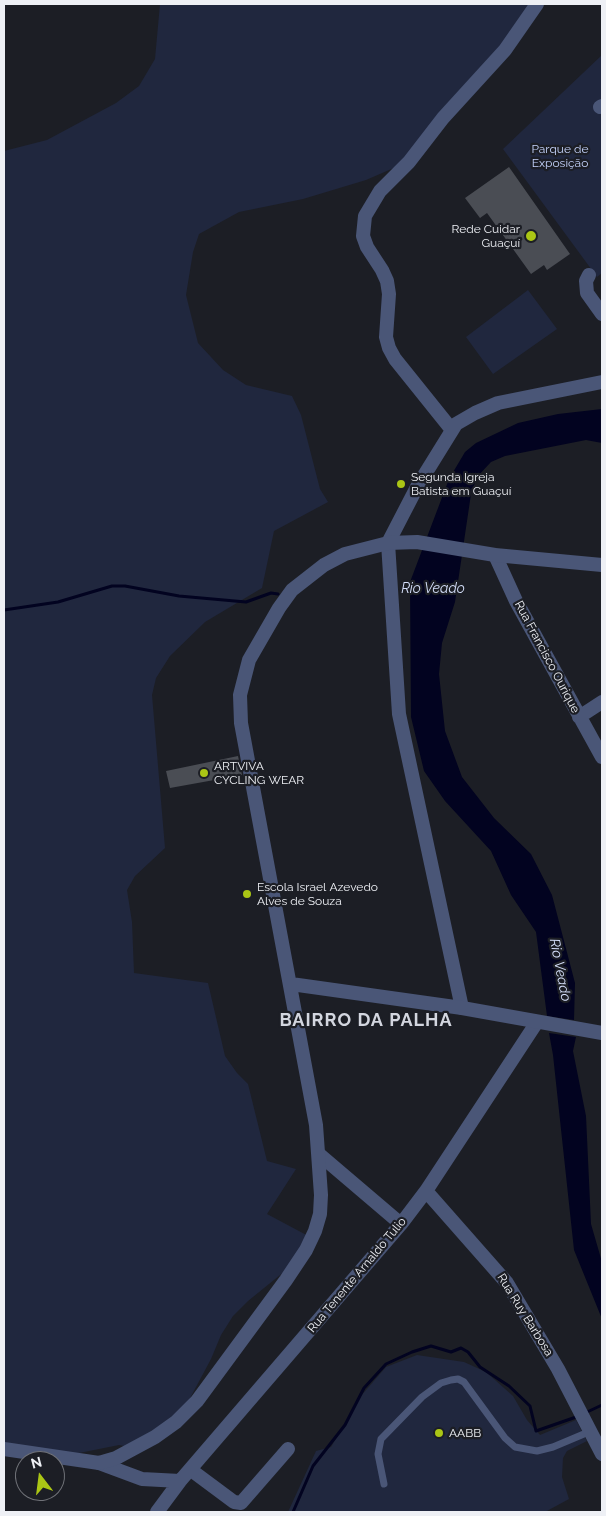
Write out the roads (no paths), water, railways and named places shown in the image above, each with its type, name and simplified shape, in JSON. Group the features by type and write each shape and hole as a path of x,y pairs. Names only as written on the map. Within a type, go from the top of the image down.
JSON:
{"street":[{"path":"452,430 395,359 389,348 386,337 389,294 387,282 382,270 367,247 363,236 365,216 380,191 409,162 443,118 505,50 537,4"},
{"path":"589,275 586,281 588,293 602,314"},
{"path":"462,1008 399,714 388,543 417,487 456,424 474,413 498,403 602,382"},
{"path":"99,1462 136,1449 176,1422 197,1401 306,1250 320,1214 320,1155 291,984 249,770 242,722 240,695 249,660 262,633 292,590 324,565 345,554 388,543 417,542 495,555 602,565"},
{"name":"Rua Francisco Ourique","path":"495,555 516,601 602,757"},
{"path":"579,717 602,702"},
{"path":"291,984 462,1008 596,1032"},
{"name":"Rua Tenente Arnaldo Tulio","path":"157,1512 180,1481 401,1224 543,1024"},
{"path":"320,1155 401,1224"},
{"name":"Rua Ruy Barbosa","path":"426,1191 507,1283 579,1406 602,1454"},
{"path":"4,1449 99,1462 142,1479 180,1481"},
{"path":"191,1470 234,1502 241,1503 288,1449"}],"lane":[{"path":"384,1484 378,1454 380,1439 422,1397 441,1383 451,1380 458,1379 464,1382 505,1438 515,1447 537,1450 553,1447 589,1426"}],"water":[{"name":"Rio Veado","path":"602,409 602,443 586,440 505,456 491,462 477,477 471,494 455,602 442,643 439,674 445,731 462,777 494,818 531,854 552,895 575,983 574,1020 547,1016 536,932 511,895 491,851 445,801 424,771 411,717 410,582 449,479 465,452 476,443 518,423 558,414"},
{"path":"549,1033 576,1037 573,1051 586,1116 591,1224 602,1262 602,1319 574,1250"}],"waterway":[{"path":"4,610 58,602 112,586 125,586 179,596 246,602 271,593 278,594"},
{"path":"293,1512 313,1466 345,1425 364,1388 386,1364 412,1352 431,1346 451,1352 461,1348 468,1352 480,1367 509,1386 530,1406 536,1431 579,1416"},
{"path":"585,1413 602,1405"}],"place":[{"name":"Rede Cuidar Guaçuí","path":"531,236"},
{"name":"Segunda Igreja Batista em Guaçuí","path":"401,484"},
{"name":"ARTVIVA CYCLING WEAR","path":"204,773"},
{"name":"Escola Israel Azevedo Alves de Souza","path":"247,894"},
{"name":"AABB","path":"439,1433"}],"district":[{"name":"BAIRRO DA PALHA","path":"366,1021"}],"park label":[{"name":"Parque de Exposição","path":"560,156"}]}
